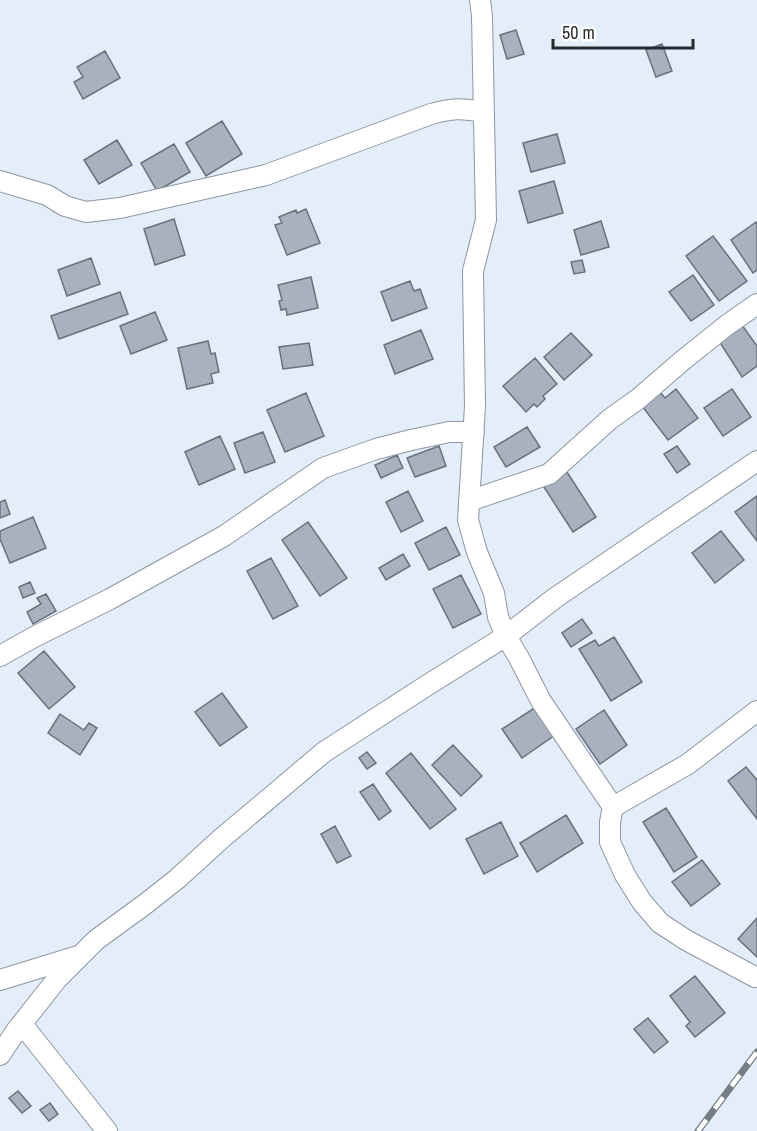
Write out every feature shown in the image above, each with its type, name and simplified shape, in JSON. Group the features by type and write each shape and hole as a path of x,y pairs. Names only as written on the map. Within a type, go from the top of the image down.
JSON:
{"street":[{"path":"480,0 486,220 473,271 474,432 468,520 477,552 494,593 498,617 506,636 541,701 613,807 610,842 625,875 642,902 660,923 686,940 755,977"},
{"path":"0,181 48,195 65,206 86,212 120,208 266,175 431,114 464,108 483,112"},
{"path":"469,501 549,474 610,419 638,399 727,325 757,304"},
{"path":"0,656 224,536 323,468 376,449 411,440 449,432 474,432"},
{"path":"0,1055 57,979 96,940 177,879 324,752 506,636 555,598 756,466"},
{"path":"613,807 688,764 757,711"},
{"path":"0,980 81,955"},
{"path":"22,1024 107,1131"}],"building":[{"path":"516,30 524,54 507,59 500,35"},
{"path":"662,44 672,71 656,77 646,50"},
{"path":"105,51 120,78 83,99 74,82 83,77 77,67"},
{"path":"222,121 242,154 206,176 186,143"},
{"path":"557,134 565,163 531,172 523,143"},
{"path":"117,140 132,165 99,184 84,160"},
{"path":"174,144 190,172 157,191 141,163"},
{"path":"554,181 563,213 528,223 519,191"},
{"path":"306,209 320,243 287,255 275,225 282,223 279,217 296,210 297,213"},
{"path":"174,219 185,255 155,265 144,229"},
{"path":"601,221 609,247 581,255 574,230"},
{"path":"756,222 757,270 753,273 731,240"},
{"path":"713,236 747,281 719,301 686,256"},
{"path":"91,258 100,284 67,296 58,270"},
{"path":"582,260 585,272 574,274 571,262"},
{"path":"693,275 714,305 691,321 669,292"},
{"path":"311,277 318,308 287,315 286,309 281,310 279,301 282,300 278,285"},
{"path":"410,281 414,291 420,289 427,308 392,321 381,292"},
{"path":"120,292 128,314 59,339 51,316"},
{"path":"155,312 167,340 131,354 120,326"},
{"path":"739,321 757,346 757,366 742,377 717,338"},
{"path":"421,330 433,359 395,374 384,345"},
{"path":"571,333 592,355 564,380 544,357"},
{"path":"208,341 211,354 215,353 219,372 211,374 213,383 187,389 178,348"},
{"path":"309,343 313,365 283,369 279,347"},
{"path":"535,358 557,384 543,396 545,399 537,407 534,404 526,412 503,386"},
{"path":"676,389 698,418 668,440 642,406 660,392 665,398"},
{"path":"732,389 751,417 723,436 704,408"},
{"path":"306,393 324,436 285,452 267,410"},
{"path":"527,427 540,447 506,467 494,447"},
{"path":"263,432 275,462 245,473 234,443"},
{"path":"220,436 235,469 199,485 185,452"},
{"path":"439,446 446,466 415,477 407,458"},
{"path":"677,446 690,464 677,473 664,454"},
{"path":"397,455 403,468 381,478 375,465"},
{"path":"565,469 596,517 573,532 542,484"},
{"path":"408,491 423,521 401,532 386,502"},
{"path":"757,496 757,541 735,512"},
{"path":"5,500 10,514 0,518 0,502"},
{"path":"33,517 46,548 10,563 0,539 0,531"},
{"path":"308,522 347,578 320,596 282,540"},
{"path":"446,527 460,555 429,570 415,543"},
{"path":"721,531 744,560 715,583 692,553"},
{"path":"403,554 410,566 386,580 379,568"},
{"path":"271,558 298,606 273,619 247,571"},
{"path":"461,575 481,614 453,628 433,589"},
{"path":"30,582 35,593 23,598 19,587"},
{"path":"46,594 56,611 33,624 27,612 41,604 37,598"},
{"path":"582,619 592,633 571,647 562,633"},
{"path":"614,637 642,682 611,701 579,649 595,640 599,646"},
{"path":"44,651 75,687 49,709 18,673"},
{"path":"222,693 247,727 220,746 195,712"},
{"path":"536,707 555,735 522,758 502,729"},
{"path":"604,710 627,745 600,764 576,729"},
{"path":"60,714 84,730 89,723 97,728 80,755 48,733"},
{"path":"453,745 482,776 461,796 432,765"},
{"path":"367,752 376,763 367,769 359,758"},
{"path":"411,753 456,809 430,829 386,773"},
{"path":"746,767 757,780 757,819 728,781"},
{"path":"373,784 391,811 379,820 360,792"},
{"path":"666,808 697,857 674,872 643,822"},
{"path":"566,815 583,843 537,872 520,843"},
{"path":"501,822 518,856 484,874 466,839"},
{"path":"335,826 351,856 337,863 321,834"},
{"path":"702,860 720,884 691,906 672,882"},
{"path":"757,918 757,957 738,939"},
{"path":"695,976 725,1013 695,1037 686,1026 690,1022 670,996"},
{"path":"648,1018 668,1042 654,1053 634,1029"},
{"path":"18,1091 31,1106 22,1113 9,1098"},
{"path":"50,1103 58,1114 49,1121 40,1110"}],"railway":[{"path":"698,1131 757,1052"}]}
